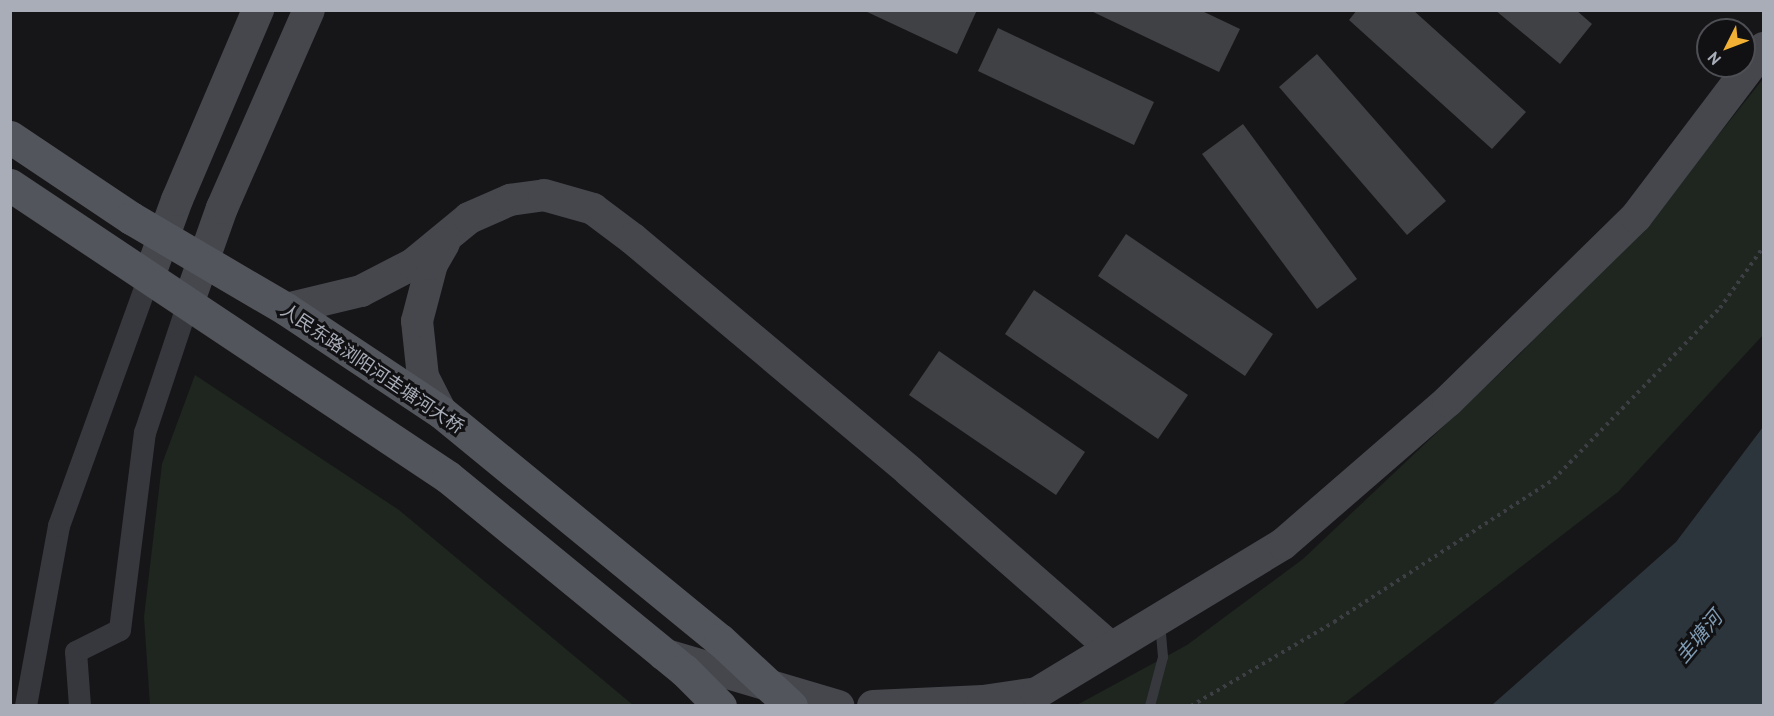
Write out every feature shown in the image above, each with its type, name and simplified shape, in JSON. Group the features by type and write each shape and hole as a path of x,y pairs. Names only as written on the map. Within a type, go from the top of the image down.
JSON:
{"main road":[{"path":"150,274 177,200 258,10"},
{"path":"189,301 222,208 309,10"},
{"path":"873,705 983,701 1037,693 1159,617 1283,544 1448,401 1636,217 1764,48"},
{"name":"人民东路浏阳河圭塘河大桥","path":"10,137 131,218 286,309 441,412 720,640 791,705"},
{"path":"10,183 189,301 656,652 838,705"},
{"path":"10,183 448,477 684,670 720,705"},
{"path":"286,309 377,284 413,264 469,218 510,200 544,195 593,209 909,471 1110,647"},
{"path":"441,412 423,377 417,321 432,264 449,235"}],"street":[{"path":"26,705 59,526 150,274"},
{"path":"80,705 76,652 120,630 145,433 189,301"}],"lane":[{"path":"1150,705 1164,657 1159,617"}],"path":[{"path":"1191,705 1334,622 1554,479 1720,308 1764,246"}],"shaded area":[{"path":"1763,79 1763,335 1618,492 1342,705 1075,706 1187,645 1303,559 1518,356 1664,203"},
{"path":"195,375 399,510 633,705 150,705 144,617 162,464"}],"water":[{"name":"圭塘河","path":"1763,427 1763,705 1492,705 1676,542"}],"building":[{"path":"863,10 977,10 957,54"},
{"path":"1089,10 1200,10 1240,29 1219,72"},
{"path":"1357,10 1413,10 1526,112 1492,149 1349,20"},
{"path":"1495,10 1576,10 1592,24 1560,64"},
{"path":"998,28 1154,102 1134,145 978,71"},
{"path":"1317,54 1446,201 1407,235 1279,87"},
{"path":"1243,124 1357,279 1317,309 1202,154"},
{"path":"1126,234 1273,334 1245,376 1098,276"},
{"path":"1034,290 1188,395 1158,439 1005,334"},
{"path":"939,351 1085,452 1056,495 909,395"}]}
